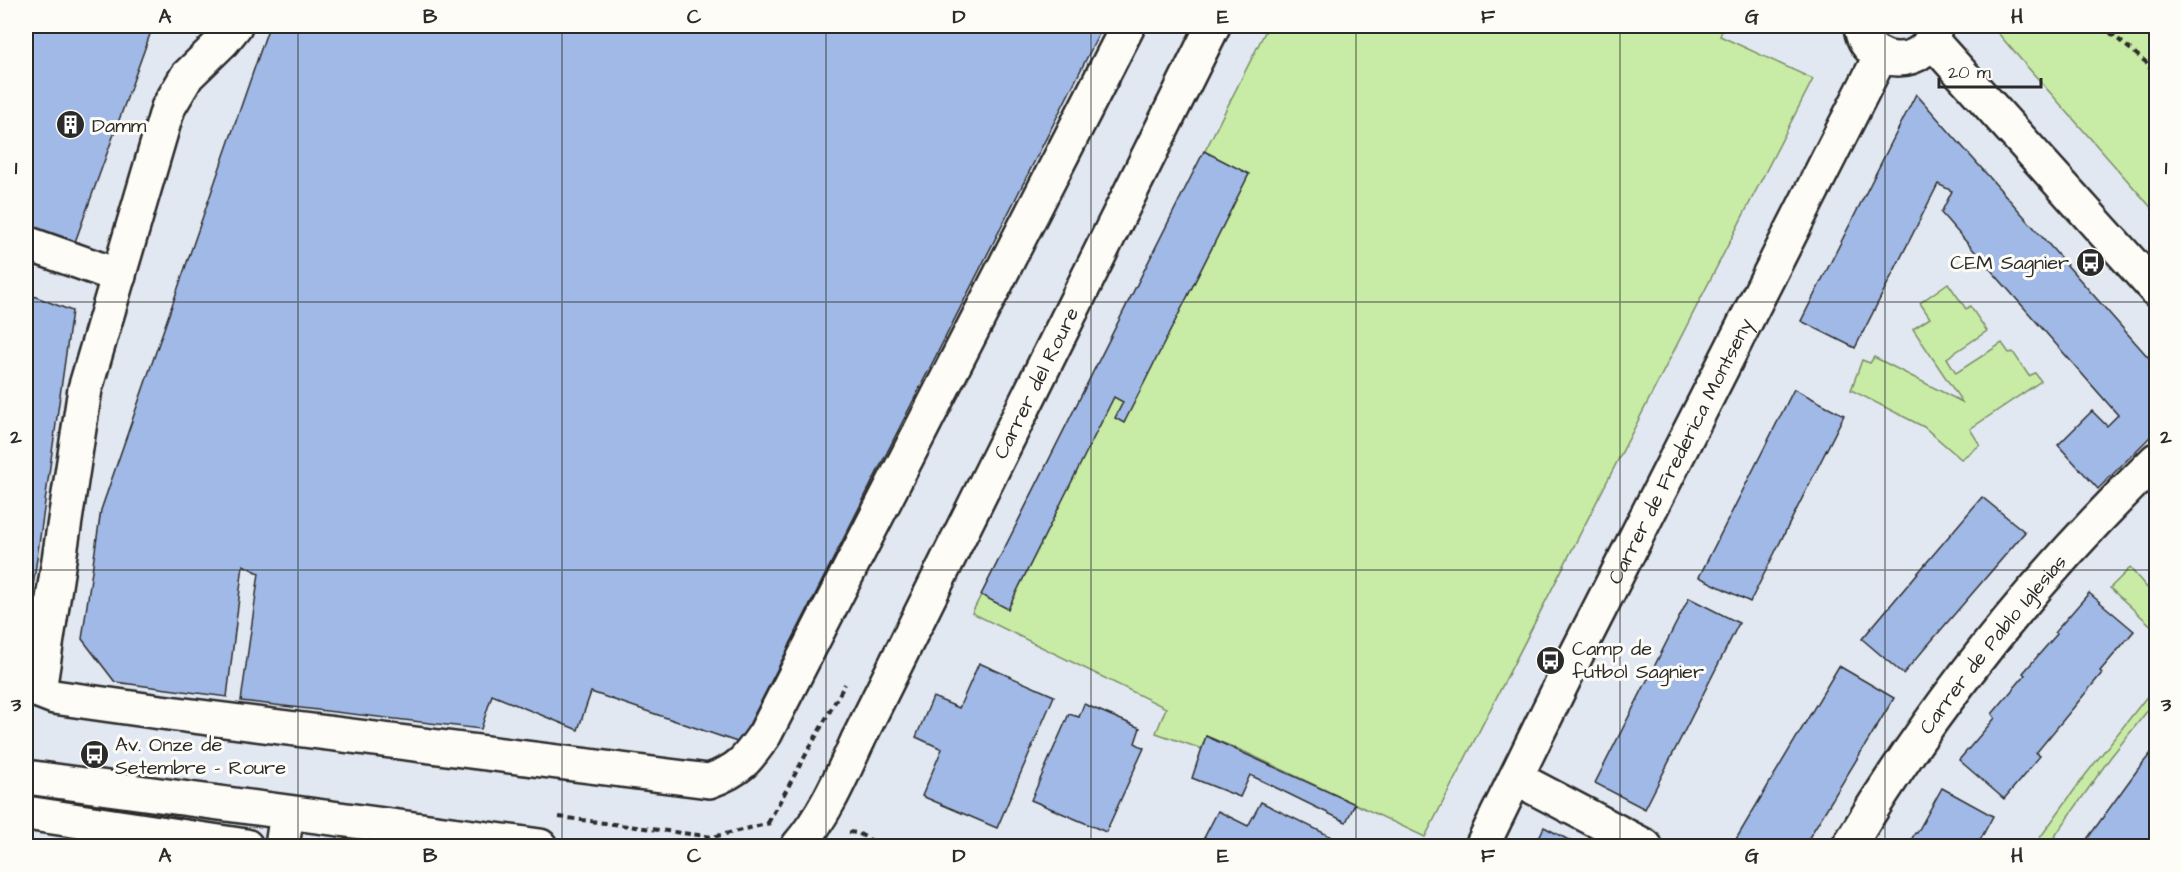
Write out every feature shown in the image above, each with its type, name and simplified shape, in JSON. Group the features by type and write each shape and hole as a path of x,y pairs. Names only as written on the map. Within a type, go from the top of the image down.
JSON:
{"street":[{"path":"236,26 187,76 168,108 85,389 32,689 54,697 153,711 709,781 727,774 746,760 765,734 1128,26"},
{"name":"Carrer del Roure","path":"798,846 813,829 837,786 1214,26"},
{"path":"1862,26 1867,43 1881,55 1898,60 1910,58 1921,52 1934,33 2157,290"},
{"name":"Carrer de Frederica Montseny","path":"1482,846 1567,673 1881,55"},
{"path":"26,243 119,276"},
{"name":"Carrer de Pablo Iglesias","path":"1849,846 1912,747 1980,654 2028,595 2121,494 2157,460"},
{"path":"26,777 540,846"},
{"path":"1516,778 1645,846"},
{"path":"26,813 246,846"},
{"path":"282,846 287,813"}],"path":[{"path":"2102,26 2146,63 2156,76"},
{"path":"858,833 881,846"}],"green space":[{"path":"1268,26 1724,26 1720,36 1813,79 1425,837 1245,752 1206,736 1202,749 1156,733 1166,708 972,613"},
{"path":"1992,26 2156,26 2156,213 2009,46"},
{"path":"1948,283 1966,309 1970,306 1987,331 1947,358 1956,373 2002,343 2009,353 2013,352 2029,376 2035,373 2041,381 1970,429 1980,445 1961,459 1924,427 1851,390 1862,360 1870,363 1874,357 1962,402 1913,329 1930,318 1920,303"},
{"path":"2130,568 2156,598 2156,630 2110,588"},
{"path":"2156,685 2156,700 2110,758 2048,846 2034,846 2083,778"}],"building":[{"name":"Damm","path":"26,26 153,26 75,242 26,224"},
{"path":"269,26 1103,26 740,743 591,692 578,730 492,695 481,729 241,701 259,573 243,565 227,697 115,682 82,639 101,510"},
{"path":"1916,94 2156,366 2156,431 2098,489 2058,445 2092,411 2107,426 2118,415 1941,213 1952,191 1938,184 1855,348 1801,321"},
{"path":"1204,151 1249,174 1124,423 1115,418 1123,402 1114,397 1008,609 981,595"},
{"path":"26,293 72,311 26,636"},
{"path":"1794,389 1844,415 1750,602 1699,577"},
{"path":"1982,497 2025,532 1903,674 1862,639"},
{"path":"2089,593 2134,631 2036,753 2040,756 2004,799 1959,760 1995,718 1992,714 2025,675 2023,673"},
{"path":"1689,598 1739,623 1645,809 1595,783"},
{"path":"979,663 1054,696 997,828 922,796 942,749 916,737 933,697 959,708"},
{"path":"1839,666 1894,698 1804,846 1732,846"},
{"path":"1084,704 1140,728 1135,743 1144,748 1106,832 1031,800 1069,714 1079,717"},
{"path":"1206,736 1355,804 1346,822 1250,775 1240,797 1192,778"},
{"path":"2156,747 2156,846 2082,846 2138,769"},
{"path":"1942,788 1993,816 1977,846 1908,846"},
{"path":"1261,802 1348,846 1222,846 1204,838 1218,811 1248,826"},
{"path":"1544,827 1580,846 1535,846"}],"place":[{"name":"Damm","path":"71,125"},
{"name":"CEM Sagnier","path":"2090,262"},
{"name":"Camp de futbol Sagnier","path":"1551,660"},
{"name":"Av. Onze de Setembre - Roure","path":"94,755"}]}
